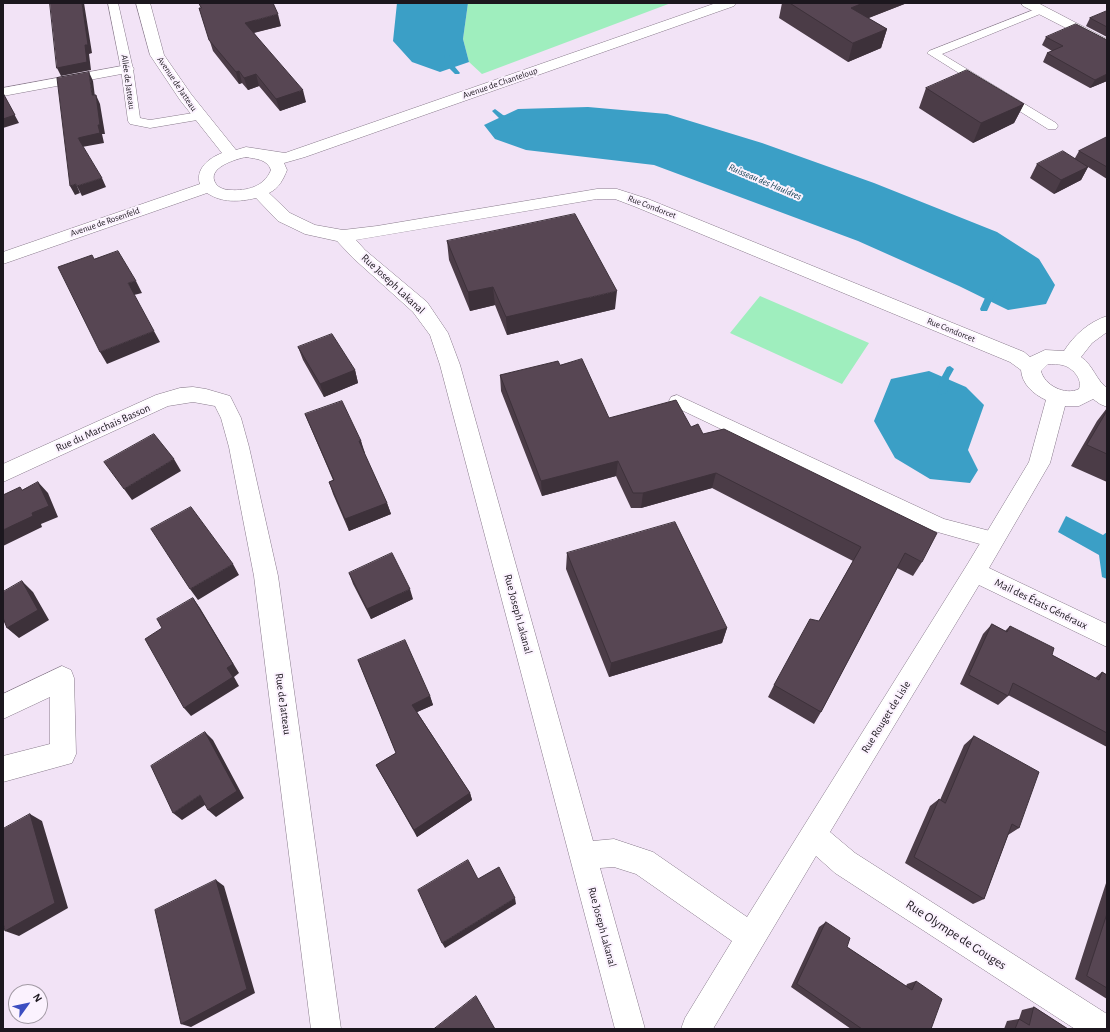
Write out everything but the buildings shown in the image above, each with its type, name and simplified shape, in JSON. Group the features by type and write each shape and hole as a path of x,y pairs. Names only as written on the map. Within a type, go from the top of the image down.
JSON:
{"street":[{"name":"Avenue de Jatteau","path":"143,3 157,55 199,116 232,155"},
{"name":"Avenue de Chanteloup","path":"271,157 286,158 299,154 729,3"},
{"path":"1028,3 1107,45"},
{"path":"3,92 127,68"},
{"path":"246,152 260,153 271,157 278,164 280,171 277,179 270,186 259,192 244,196 230,196 217,193 208,187 205,180 207,172 213,165 221,159 232,155 246,152"},
{"name":"Avenue de Rosenfeld","path":"3,258 208,187"},
{"name":"Rue Condorcet","path":"259,192 284,217 311,230 343,236 377,232 597,194 618,194 1017,357 1031,367"},
{"name":"Rue Joseph Lakanal","path":"343,236 359,254 420,307 439,333 455,381 630,1029"},
{"path":"1069,360 1074,351 1090,332 1107,323"},
{"path":"1091,387 1087,393 1080,398 1069,399 1057,397 1045,392 1036,384 1031,375 1031,367 1036,360 1045,357 1057,357 1069,360 1081,367 1089,377 1091,387 1107,399"},
{"name":"Rue du Marchais Basson","path":"3,473 163,400 186,394 206,396"},
{"name":"Rue de Jatteau","path":"206,396 223,401 231,418 239,447 266,576 326,1029"},
{"name":"Rue Rouget de Lisle","path":"696,1029 813,835 975,572 1039,463 1057,397"},
{"name":"Mail des États Généraux","path":"975,572 1107,636"},
{"path":"3,707 62,678 63,754 3,769"},
{"name":"Rue Olympe de Gouges","path":"813,835 845,863 1103,1029"},
{"path":"583,856 614,853 643,862 751,937"}],"lane":[{"name":"Allée de Jatteau","path":"113,3 127,68 134,121 150,124 199,116"},
{"path":"1040,10 933,53 1052,126"},
{"path":"677,401 940,526 994,540"}],"green space":[{"path":"468,3 671,3 482,74 469,62 463,39"},
{"path":"760,296 869,343 842,384 730,333"}],"water":[{"path":"397,3 468,3 463,39 469,62 440,72 412,62 393,41"},
{"path":"588,107 667,114 762,143 874,183 997,232 1039,259 1055,285 1046,304 1008,310 959,286 858,241 654,165 526,150 495,139 484,125 518,109"},
{"path":"929,371 966,387 984,405 968,450 978,470 970,483 930,479 895,458 874,421 891,379"},
{"path":"1066,516 1103,535 1107,532 1107,579 1102,577 1099,555 1058,532"}],"waterway":[{"name":"Ruisseau des Hauldres","path":"447,56 452,68 457,73"},
{"name":"Ruisseau des Hauldres","path":"495,111 501,117 514,119"},
{"name":"Ruisseau des Hauldres","path":"984,309 993,289"},
{"name":"Ruisseau des Hauldres","path":"942,392 945,378 950,369"}]}
